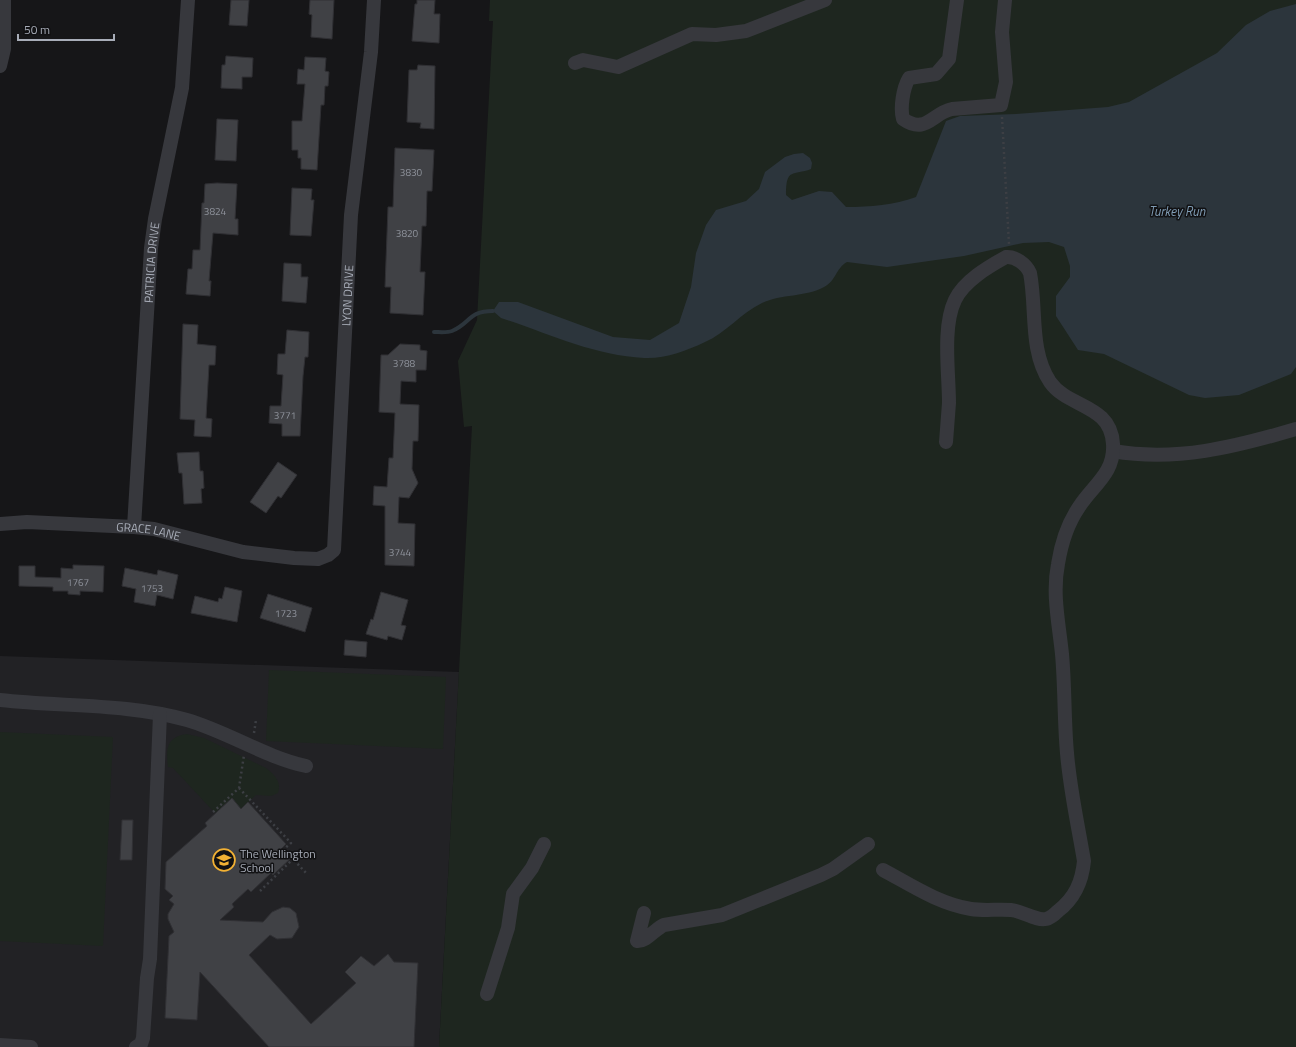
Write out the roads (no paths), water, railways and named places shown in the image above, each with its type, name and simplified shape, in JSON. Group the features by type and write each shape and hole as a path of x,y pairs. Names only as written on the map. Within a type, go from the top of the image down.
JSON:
{"street":[{"path":"0,66 4,49 4,0"},
{"name":"PATRICIA DRIVE","path":"134,527 151,248 155,219 182,88 188,0"},
{"name":"LYON DRIVE","path":"294,558 318,558 328,555 334,550 335,544 351,215 371,52 374,0"},
{"path":"575,63 583,60 618,67 692,34 716,35 746,31 825,0"},
{"path":"957,0 949,59 936,74 910,78 906,83 901,112 903,119 910,124 930,122 944,110 1001,104 1006,82 1002,32 1005,0"},
{"path":"883,870 939,900 972,909 997,908 1014,910 1025,912 1035,918 1046,919 1054,915 1072,899 1078,886 1084,861 1073,804 1067,752 1062,654 1055,590 1056,573 1061,550 1071,521 1079,507 1111,466 1113,451 1112,438 1101,416 1083,404 1061,394 1042,369 1038,355 1030,273 1024,264 1010,257 1006,257 974,278 962,289 955,300 951,312 948,353 949,402 946,442"},
{"path":"1113,451 1142,456 1182,455 1214,451 1296,429"},
{"name":"GRACE LANE","path":"0,524 27,522 154,529 244,552 294,558"},
{"path":"0,700 118,708 160,714 195,723 224,734 284,761 306,766"},
{"path":"136,1047 141,1044 144,1038 147,978 150,959 160,714"},
{"path":"487,994 508,928 513,894 532,868 544,844"},
{"path":"644,913 637,941 640,942 656,929 664,925 722,915 833,869 868,844"},
{"path":"0,1045 31,1047"}],"water":[{"name":"Turkey Run","path":"1296,4 1296,367 1291,374 1239,395 1205,398 1189,395 1104,354 1078,350 1056,316 1056,296 1070,277 1070,266 1064,247 1049,242 1023,243 964,256 887,267 847,262 824,287 809,292 769,300 754,307 713,338 668,356 652,358 607,353 571,343 501,318 493,311 499,302 518,302 613,337 650,340 679,323 691,287 696,253 706,225 716,210 746,201 759,189 765,172 785,157 803,153 810,158 812,163 811,169 789,176 786,186 786,195 792,200 819,191 832,192 846,207 882,205 908,200 916,197 946,121 960,116 1016,114 1108,107 1129,102 1217,53 1246,25 1270,11"}],"waterway":[{"name":"Turkey Run","path":"434,332 452,331 474,315 493,311"}],"place":[{"name":"The Wellington School","path":"224,860"}]}
